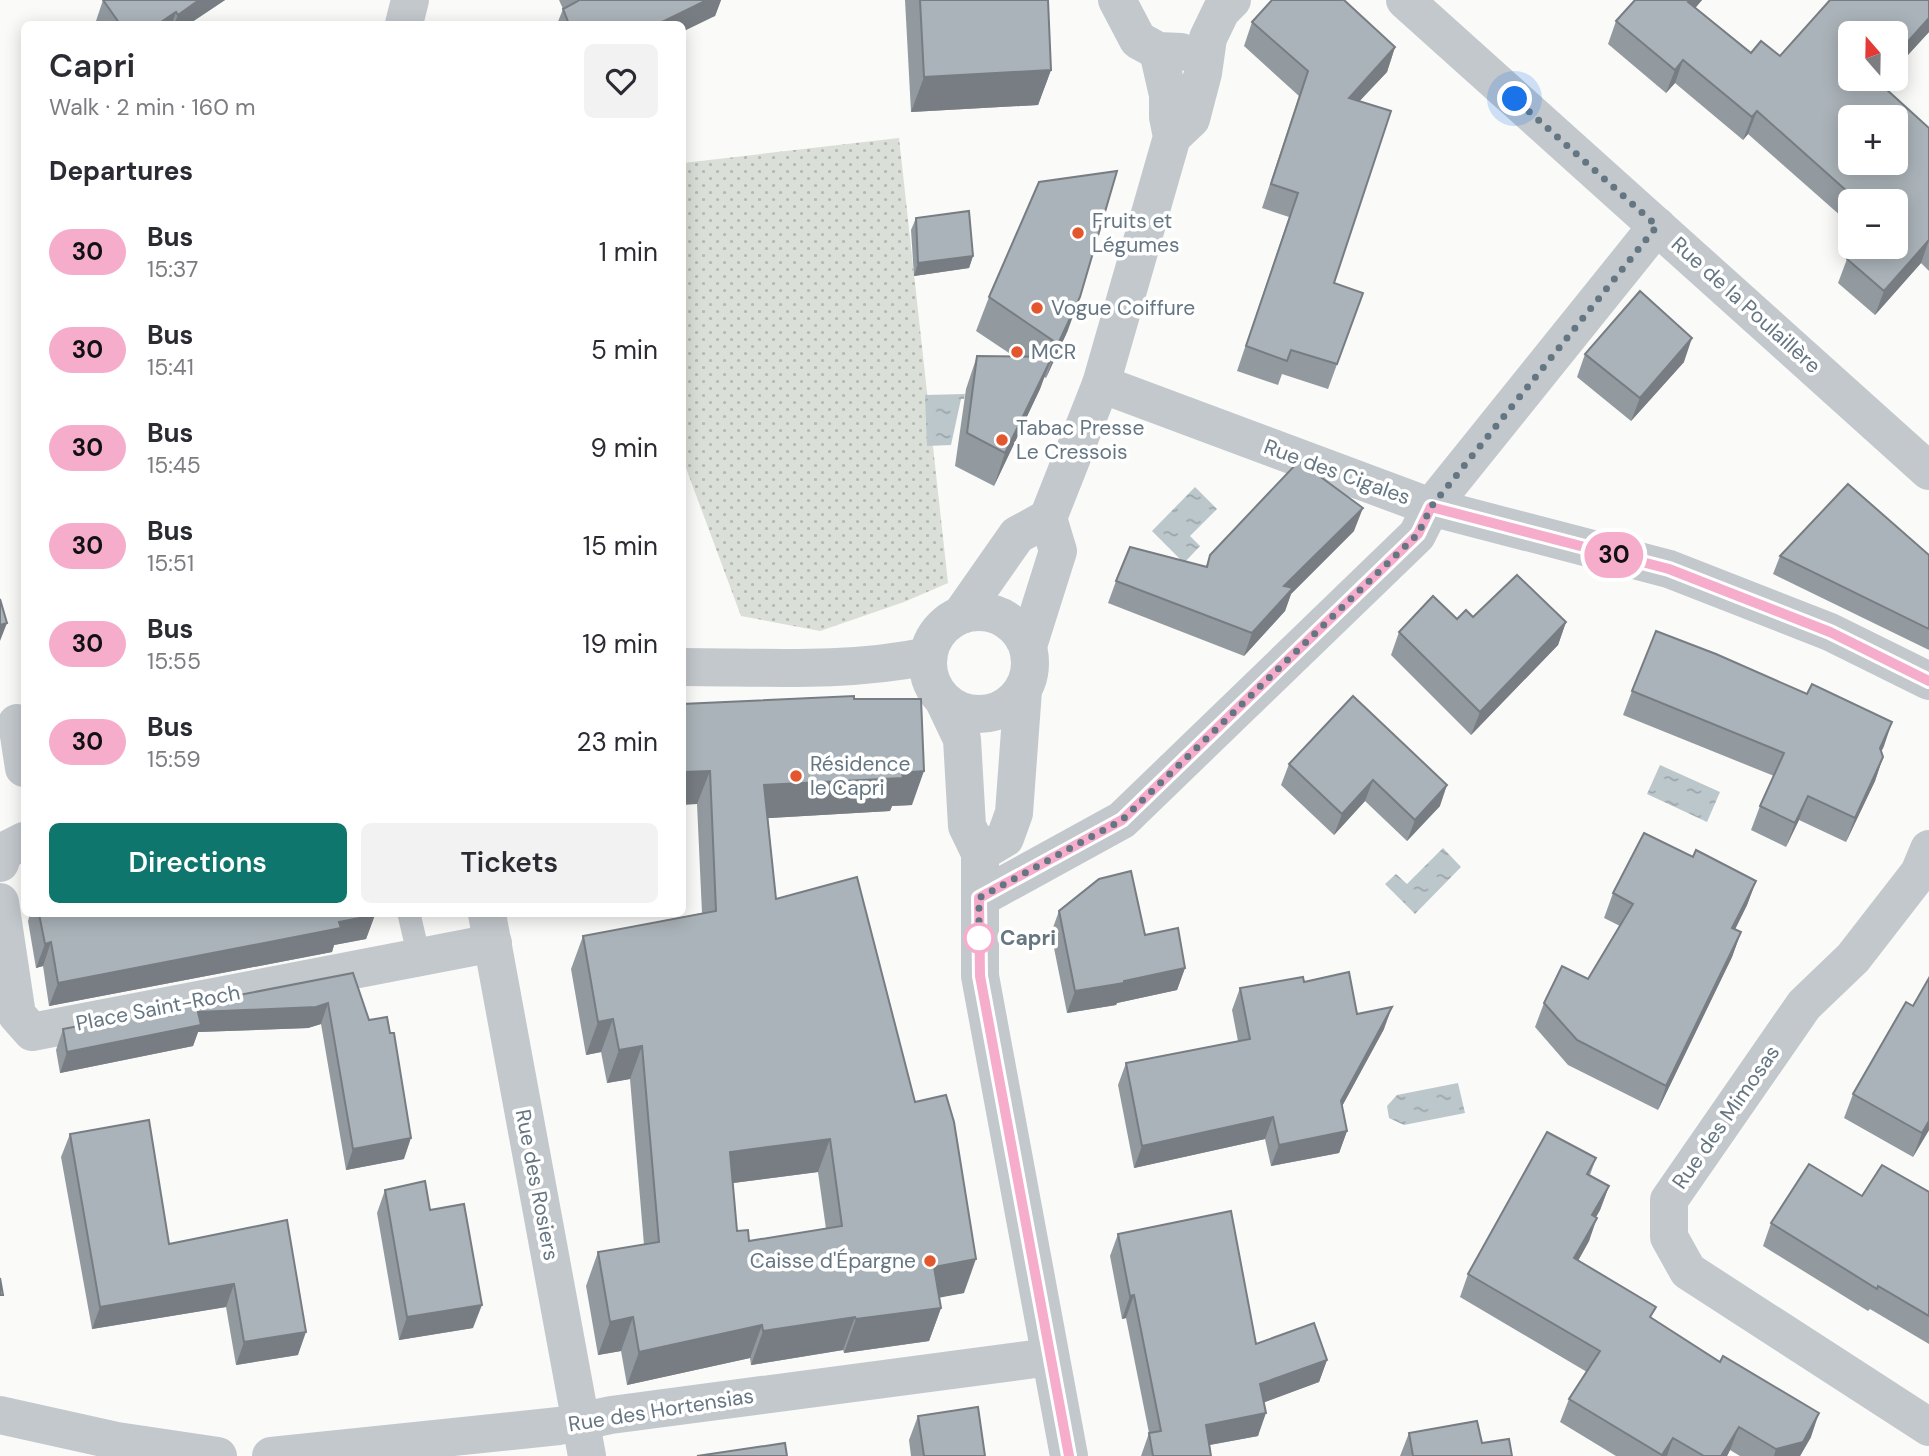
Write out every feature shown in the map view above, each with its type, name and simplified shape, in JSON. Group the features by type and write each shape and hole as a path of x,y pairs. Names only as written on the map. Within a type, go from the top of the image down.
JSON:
{"street":[{"path":"405,21 410,0"},
{"name":"Rue de la Poulaillère","path":"1405,0 1929,471"},
{"path":"1122,6 1138,40 1158,51 1185,52 1220,12"},
{"path":"1172,137 1191,119 1220,12"},
{"path":"1028,646 1058,551 1048,518 1101,384 1172,137 1168,95 1158,51"},
{"path":"979,898 1122,820 1418,534 1431,507 1657,226"},
{"name":"Rue des Cigales","path":"1101,384 1431,507 1669,569 1830,632 1929,681"},
{"path":"1048,518 1017,535 961,614 944,625 933,638 928,656 932,685 944,701 962,739 967,826 980,853 980,976 1069,1456"},
{"path":"961,614 983,611 1001,617 1017,628 1028,646 1031,670 1023,690 1014,813 1005,838 980,853"},
{"path":"686,667 859,666 891,664 928,656"},
{"path":"944,701 961,712 989,714 1009,705 1023,690"},
{"path":"14,724 21,755"},
{"path":"0,863 4,851 21,842"},
{"name":"Rue des Mimosas","path":"1929,849 1919,873 1853,958 1804,1005 1669,1200 1669,1237 1688,1271 1929,1427"},
{"name":"Place Saint-Roch","path":"0,902 17,1015 32,1032 419,957 490,928"},
{"name":"Rue des Rosiers","path":"490,928 584,1439"},
{"name":"Rue des Hortensias","path":"271,1456 559,1426 584,1439 611,1415 1050,1357"},
{"path":"0,1415 117,1448 218,1456"}],"lane":[{"path":"410,917 419,957"}],"shaded area":[{"path":"899,138 948,583 904,602 820,631 741,616 686,468 686,163"}],"water":[{"path":"965,394 964,399 961,399 951,445 927,446 925,395"},
{"path":"1195,487 1217,509 1190,536 1200,546 1184,563 1152,531"},
{"path":"1660,765 1720,792 1707,822 1647,794"},
{"path":"1443,848 1461,867 1415,914 1385,884 1396,874 1407,884"},
{"path":"1458,1083 1465,1113 1404,1125 1389,1118 1387,1106 1397,1095"}],"building":[{"path":"103,0 199,0 178,15 176,12 162,21 118,21"},
{"path":"707,0 664,21 568,21 563,9 578,1"},
{"path":"920,0 1048,0 1051,70 924,77"},
{"path":"1272,0 1344,0 1395,47 1349,98 1391,111 1334,283 1363,293 1337,364 1291,350 1287,361 1246,346 1298,193 1271,184 1308,71 1252,22"},
{"path":"1635,0 1690,0 1688,2 1751,53 1761,41 1780,56 1830,0 1929,0 1929,18 1908,41 1908,21 1838,21 1838,91 1888,91 1904,105 1838,105 1838,175 1908,175 1908,109 1929,128 1929,240 1884,291 1847,259 1908,259 1908,189 1845,189 1757,111 1752,117 1683,60 1675,70 1616,21"},
{"path":"1117,171 1080,297 1058,344 989,297 1039,182"},
{"path":"969,211 973,256 918,263 916,218"},
{"path":"1640,291 1692,338 1640,398 1585,354"},
{"path":"977,356 1052,357 1005,453 967,433"},
{"path":"1299,461 1363,508 1284,586 1293,588 1252,633 1116,581 1130,547 1207,567 1210,555"},
{"path":"1848,484 1929,555 1929,629 1780,556"},
{"path":"1517,575 1566,622 1480,712 1399,632 1433,596 1457,619 1466,610 1473,617"},
{"path":"0,599 7,623 0,625"},
{"path":"1656,631 1807,694 1812,684 1892,722 1880,748 1883,757 1855,818 1808,796 1795,823 1760,806 1784,753 1632,691"},
{"path":"854,696 854,699 921,699 924,771 902,773 903,778 764,785 776,899 857,877 915,1102 946,1095 954,1122 976,1259 934,1267 941,1308 763,1331 762,1325 639,1352 633,1317 610,1322 598,1252 659,1242 642,1046 619,1050 613,1019 598,1022 583,936 716,911 710,771 686,772 686,704","holes":["830,1139 842,1226 749,1241 748,1230 737,1231 730,1152"]},
{"path":"1353,696 1447,785 1415,820 1373,780 1342,814 1289,764"},
{"path":"1644,833 1693,857 1696,850 1756,881 1732,928 1741,932 1666,1086 1577,1040 1544,1003 1562,966 1588,979 1633,904 1613,893"},
{"path":"1131,871 1145,935 1178,928 1185,968 1124,983 1075,991 1059,911 1099,879"},
{"path":"40,917 365,917 339,922 341,928 58,983 51,942 45,944"},
{"path":"1349,972 1357,1014 1392,1007 1341,1101 1347,1131 1279,1145 1273,1117 1142,1146 1126,1063 1250,1039 1240,988 1303,977 1304,982"},
{"path":"353,973 369,1020 387,1017 390,1033 394,1033 411,1138 353,1149 328,1003 316,1007 198,1012 201,1025 67,1052 63,1029"},
{"path":"1929,978 1929,1121 1922,1133 1853,1094 1906,1002 1913,1006"},
{"path":"149,1120 169,1244 287,1220 306,1332 244,1342 234,1284 100,1307 70,1134"},
{"path":"1547,1132 1596,1158 1587,1174 1609,1186 1592,1215 1597,1218 1574,1258 1656,1307 1650,1317 1720,1362 1723,1356 1819,1413 1803,1442 1776,1449 1739,1427 1721,1456 1704,1456 1673,1438 1662,1455 1569,1399 1600,1351 1468,1274"},
{"path":"1809,1164 1862,1196 1882,1165 1929,1192 1929,1316 1878,1286 1877,1289 1771,1223"},
{"path":"425,1181 430,1210 464,1204 482,1305 407,1317 385,1190"},
{"path":"1231,1211 1256,1344 1314,1323 1327,1360 1260,1384 1266,1413 1206,1425 1211,1456 1153,1456 1149,1433 1161,1431 1134,1295 1130,1296 1118,1234"},
{"path":"978,1407 985,1456 924,1456 918,1416"},
{"path":"1477,1421 1482,1443 1509,1439 1512,1456 1413,1456 1409,1433"},
{"path":"785,1443 787,1456 697,1456"}],"bus line":[{"name":"30","path":"1069,1456 980,976 979,898 1122,820 1418,534 1431,507 1669,569 1830,632 1929,681"}],"place":[{"name":"Fruits et Légumes","path":"1078,233"},
{"name":"Vogue Coiffure","path":"1037,308"},
{"name":"MCR","path":"1017,352"},
{"name":"Tabac Presse Le Cressois","path":"1002,440"},
{"name":"Résidence le Capri","path":"796,776"},
{"name":"Capri","path":"979,938"},
{"name":"Caisse d'Épargne","path":"930,1261"}],"route":[{"path":"979,938 979,942 979,898 1122,820 1418,534 1431,507 1657,226 1515,99"}]}
